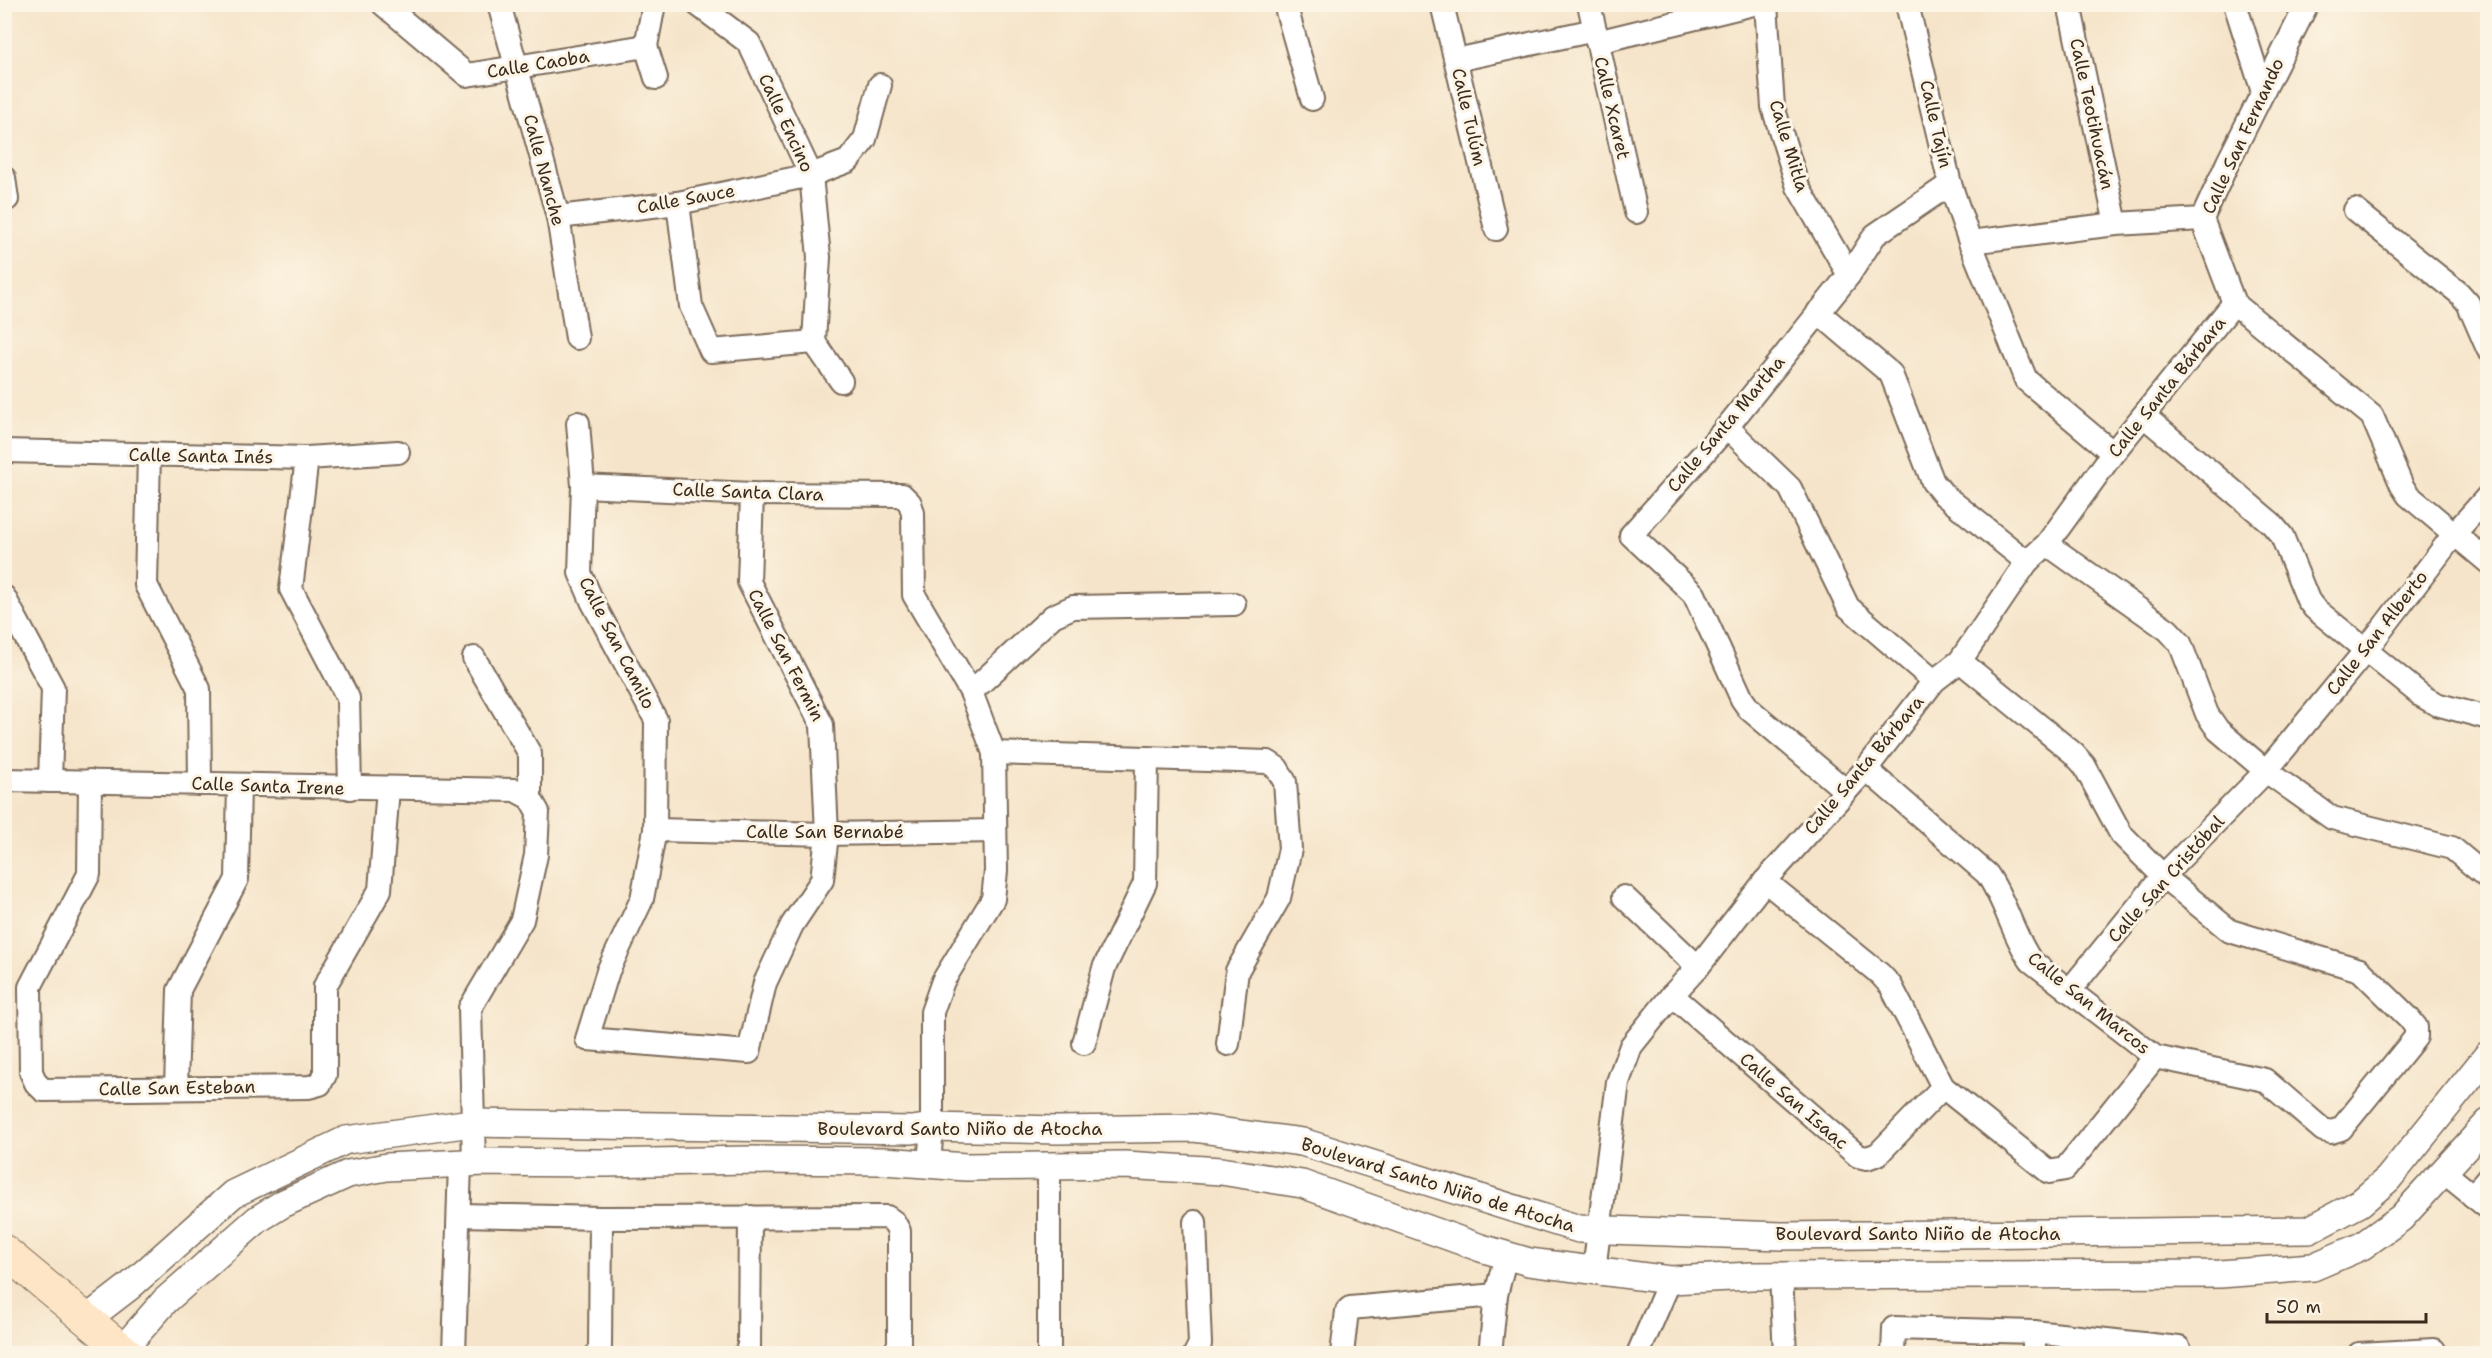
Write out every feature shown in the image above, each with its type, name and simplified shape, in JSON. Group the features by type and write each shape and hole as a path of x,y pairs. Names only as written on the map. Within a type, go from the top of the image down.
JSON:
{"main road":[{"path":"4,1251 125,1351"}],"street":[{"name":"Calle Caoba","path":"383,4 467,75 645,46"},
{"name":"Calle Nanche","path":"499,4 558,217 577,338"},
{"path":"654,4 645,46 656,78"},
{"name":"Calle Encino","path":"697,4 749,43 812,175 819,257 814,342"},
{"path":"1285,4 1312,99"},
{"name":"Calle Tulúm","path":"1442,4 1496,229"},
{"name":"Calle Xcaret","path":"1589,4 1636,212"},
{"path":"1456,60 1596,36 1753,4"},
{"name":"Calle Mitla","path":"1766,4 1773,107 1798,187 1849,275"},
{"name":"Calle Tajín","path":"1907,4 1950,184 1970,242 2026,380 2113,453"},
{"name":"Calle Teotihuacán","path":"2069,4 2116,224"},
{"path":"2235,4 2263,92"},
{"name":"Calle San Fernando","path":"2234,303 2202,219 2307,4"},
{"name":"Calle Sauce","path":"558,217 678,203 812,175 848,161 865,139 880,85"},
{"path":"4,178 7,199 4,201"},
{"name":"Calle Santa Martha","path":"1846,791 1749,709 1742,699 1694,594 1631,535 1727,427 1849,275 1875,235 1950,184"},
{"path":"678,203 691,306 711,351 814,342 841,381"},
{"path":"2355,210 2459,293 2468,303 2487,349"},
{"path":"1970,242 2116,224 2202,219"},
{"path":"2234,303 2372,416 2408,495 2487,562"},
{"name":"Calle Santa Bárbara","path":"1594,1270 1618,1082 1631,1046 1698,967 1765,881 1866,769 1934,681 1960,661 2027,562 2047,544 2113,453 2234,303"},
{"path":"1818,312 1891,374 1933,482 1944,495 2027,562"},
{"path":"2144,416 2271,523 2283,536 2308,600 2314,608 2422,696 2436,704 2487,718"},
{"name":"Calle San Camilo","path":"578,423 584,486 580,573 592,601 656,720 655,830 642,899 608,971 586,1039 749,1052"},
{"path":"1727,427 1790,488 1848,607 1934,681"},
{"name":"Calle Santa Inés","path":"4,451 307,458 398,452"},
{"path":"148,454 146,585 200,689 200,784"},
{"path":"307,458 291,589 348,698 350,788"},
{"name":"Calle Santa Clara","path":"584,486 752,494 902,495 910,503 912,513 914,595 971,692"},
{"name":"Calle San Fermin","path":"749,1052 765,983 792,925 822,880 827,834 822,725 749,582 752,494"},
{"name":"Calle San Alberto","path":"2266,771 2366,650 2455,533 2487,496"},
{"path":"2047,544 2168,630 2180,643 2207,714 2218,730 2266,771 2332,818 2452,848 2487,878"},
{"path":"4,597 53,688 50,781"},
{"path":"929,1164 932,1127 932,1012 943,981 993,899 996,871 994,753 971,692 1053,616 1073,607 1234,603"},
{"path":"453,1353 460,1215 472,1123 471,1008 522,920 536,855 538,812 530,798 530,754 474,658"},
{"path":"1960,661 2073,753 2084,765 2121,834 2163,876"},
{"path":"994,753 1268,762 1277,768 1285,782 1290,849 1279,898 1237,971 1228,1044"},
{"path":"1084,1043 1104,968 1145,883 1147,758"},
{"name":"Calle San Marcos","path":"1866,769 1987,874 1998,889 2023,949 2031,961 2155,1057 2265,1080 2323,1130 2331,1132 2341,1129 2416,1036 2416,1027 2360,970 2230,932 2163,876"},
{"name":"Calle San Cristóbal","path":"2069,991 2163,876 2266,771"},
{"name":"Calle Santa Irene","path":"4,780 515,790 530,798"},
{"name":"Calle San Esteban","path":"90,781 89,874 30,987 31,1072 36,1083 43,1090 320,1084 325,1075 325,986 380,890 388,788"},
{"path":"176,1087 179,990 237,879 239,785"},
{"name":"Calle San Bernabé","path":"655,830 827,834 995,831"},
{"path":"1765,881 1880,974 1891,986 1943,1088 2049,1172 2065,1169 2155,1057"},
{"path":"1624,897 1698,967"},
{"name":"Calle San Isaac","path":"1672,995 1858,1156 1867,1158 1878,1154 1943,1088"},
{"name":"Boulevard Santo Niño de Atocha","path":"87,1319 130,1286 233,1194 346,1140 472,1123 912,1130 932,1127 1056,1130 1194,1128 1302,1142 1579,1229 1782,1236 2309,1230 2360,1203 2388,1179 2487,1057"},
{"name":"Boulevard Santo Niño de Atocha","path":"125,1351 165,1301 258,1219 284,1203 348,1174 387,1167 467,1163 759,1160 884,1161 966,1167 1125,1165 1221,1171 1302,1184 1529,1263 1670,1280 1781,1276 2220,1274 2313,1267 2362,1246 2401,1218 2445,1173 2487,1123"},
{"path":"1049,1165 1049,1353"},
{"path":"2445,1173 2480,1202 2487,1178"},
{"path":"460,1215 601,1218 887,1217 894,1222 899,1231 899,1344 894,1353"},
{"path":"745,1353 749,1347 750,1217"},
{"path":"597,1353 600,1348 601,1218"},
{"path":"1195,1353 1200,1344 1196,1222"},
{"path":"2008,1234 2012,1275"},
{"path":"1490,1353 1496,1295 1506,1255"},
{"path":"1781,1276 1785,1353"},
{"path":"1638,1353 1670,1280"},
{"path":"1342,1353 1347,1311 1350,1308 1496,1295"},
{"path":"1893,1353 1894,1328 2034,1343 2179,1351"},
{"path":"2359,1353 2434,1352"}]}
